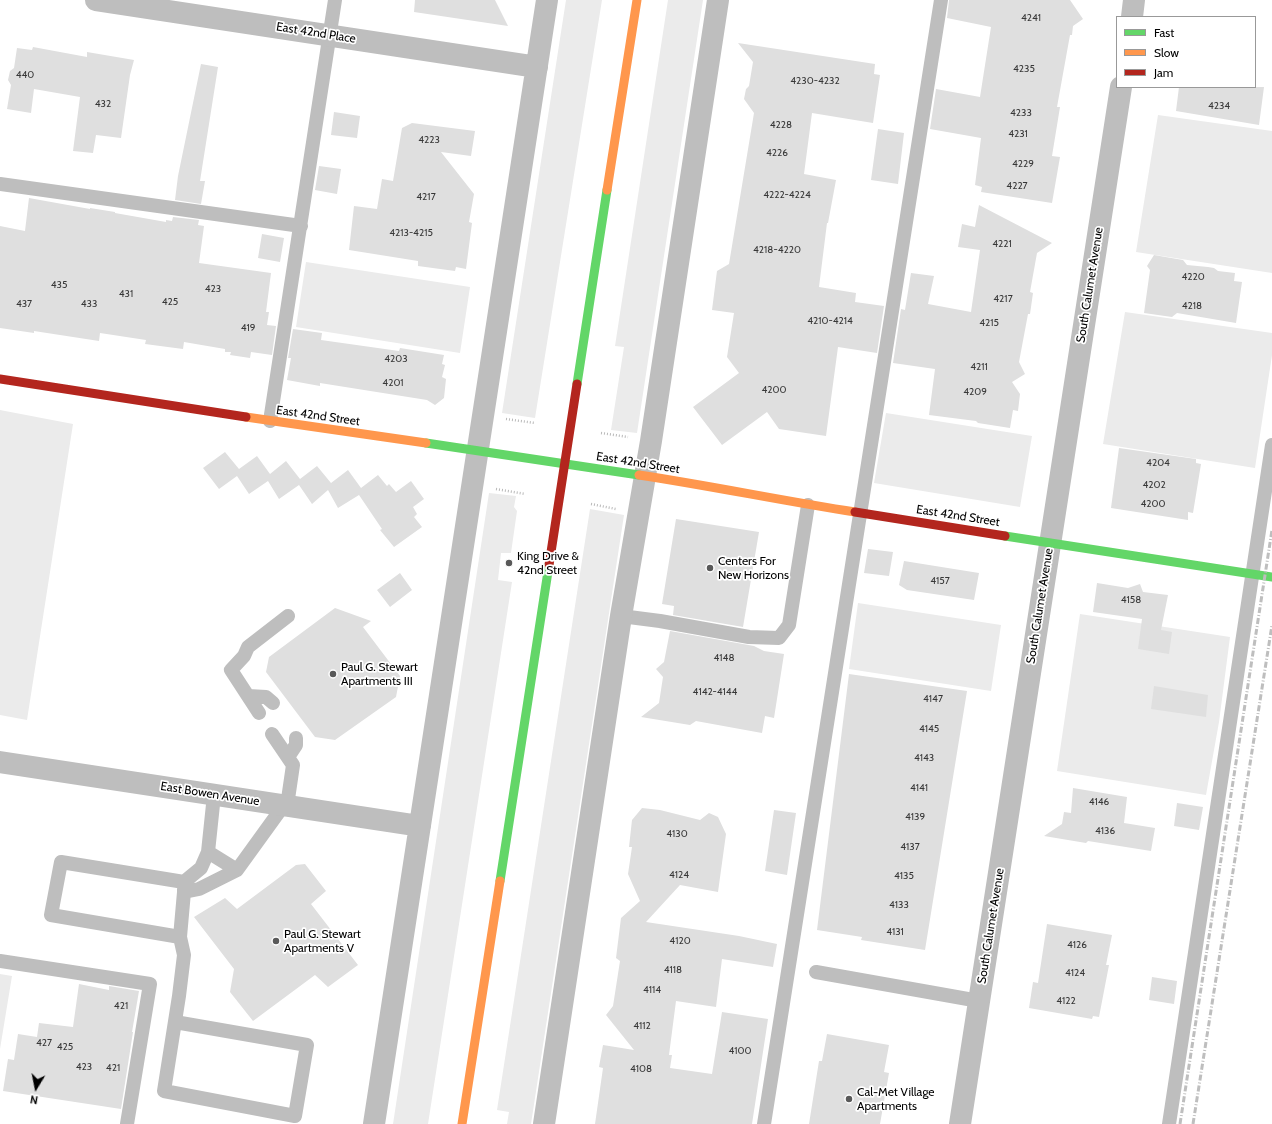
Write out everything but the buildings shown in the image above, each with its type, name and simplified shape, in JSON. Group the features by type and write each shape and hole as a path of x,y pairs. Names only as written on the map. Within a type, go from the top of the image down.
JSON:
{"street":[{"name":"East 42nd Place","path":"96,0 537,67"},
{"path":"374,1124 547,0"},
{"path":"462,1124 637,0"},
{"path":"544,1124 621,616 645,476 718,0"},
{"path":"1132,16 1134,0"},
{"name":"South Calumet Avenue","path":"960,1124 1121,88"},
{"name":"East 42nd Street","path":"0,379 270,421 478,450 645,476 808,505 1272,577"},
{"name":"East Bowen Avenue","path":"0,762 420,826"}],"lane":[{"path":"270,421 335,0"},
{"path":"764,1124 941,0"},
{"path":"0,184 301,226"},
{"path":"1169,1124 1272,445"},
{"path":"621,616 660,621 749,637 779,638 788,625 808,505"},
{"path":"259,713 231,670 244,656 248,647 288,616"},
{"path":"248,696 266,697 273,703"},
{"path":"180,937 51,915 61,862 199,889 237,870 286,806 293,766 272,734"},
{"path":"288,757 296,745 296,738"},
{"path":"175,1022 307,1045 295,1116 164,1091 184,956 180,937 184,887 201,868 208,852 214,795"},
{"path":"208,852 237,870"},
{"path":"0,961 150,984 127,1124"},
{"path":"816,972 979,1001"}],"path":[{"path":"503,418 535,423"},
{"path":"601,433 629,438"},
{"path":"491,488 525,494"},
{"path":"591,504 618,509"}],"shaded area":[{"path":"566,0 602,0 535,418 502,413"},
{"path":"668,0 703,0 637,433 611,430 624,347 615,346"},
{"path":"1158,115 1272,131 1272,273 1136,252"},
{"path":"306,262 470,287 460,353 296,327"},
{"path":"1125,312 1272,333 1272,355 1255,468 1103,444"},
{"path":"0,410 73,424 27,720 0,715"},
{"path":"886,413 1032,436 1020,507 874,483"},
{"path":"489,493 516,496 514,507 517,511 511,553 501,553 498,580 512,582 428,1124 393,1124"},
{"path":"590,509 624,515 531,1124 507,1124 509,1112 497,1110"},
{"path":"858,603 1001,625 991,691 849,669"},
{"path":"1080,614 1230,637 1219,722 1206,795 1057,771"},
{"path":"0,974 12,976 0,1049"}],"railway":[{"path":"1180,1124 1272,530"},
{"path":"1193,1124 1272,625"}],"traffic: fast":[{"path":"577,384 607,190"},
{"path":"426,443 639,475"},
{"path":"1005,536 1272,577"},
{"path":"500,881 549,565"}],"traffic: slow":[{"path":"607,190 637,0"},
{"path":"246,417 426,443"},
{"path":"639,475 855,512"},
{"path":"462,1124 500,881"}],"traffic: jam":[{"path":"0,379 246,417"},
{"path":"549,565 577,384"},
{"path":"855,512 1005,536"}],"place":[{"name":"King Drive & 42nd Street","path":"509,563"},
{"name":"Centers For New Horizons","path":"710,568"},
{"name":"Paul G. Stewart Apartments III","path":"333,674"},
{"name":"Paul G. Stewart Apartments V","path":"276,941"},
{"name":"Cal-Met Village Apartments","path":"849,1099"}]}
